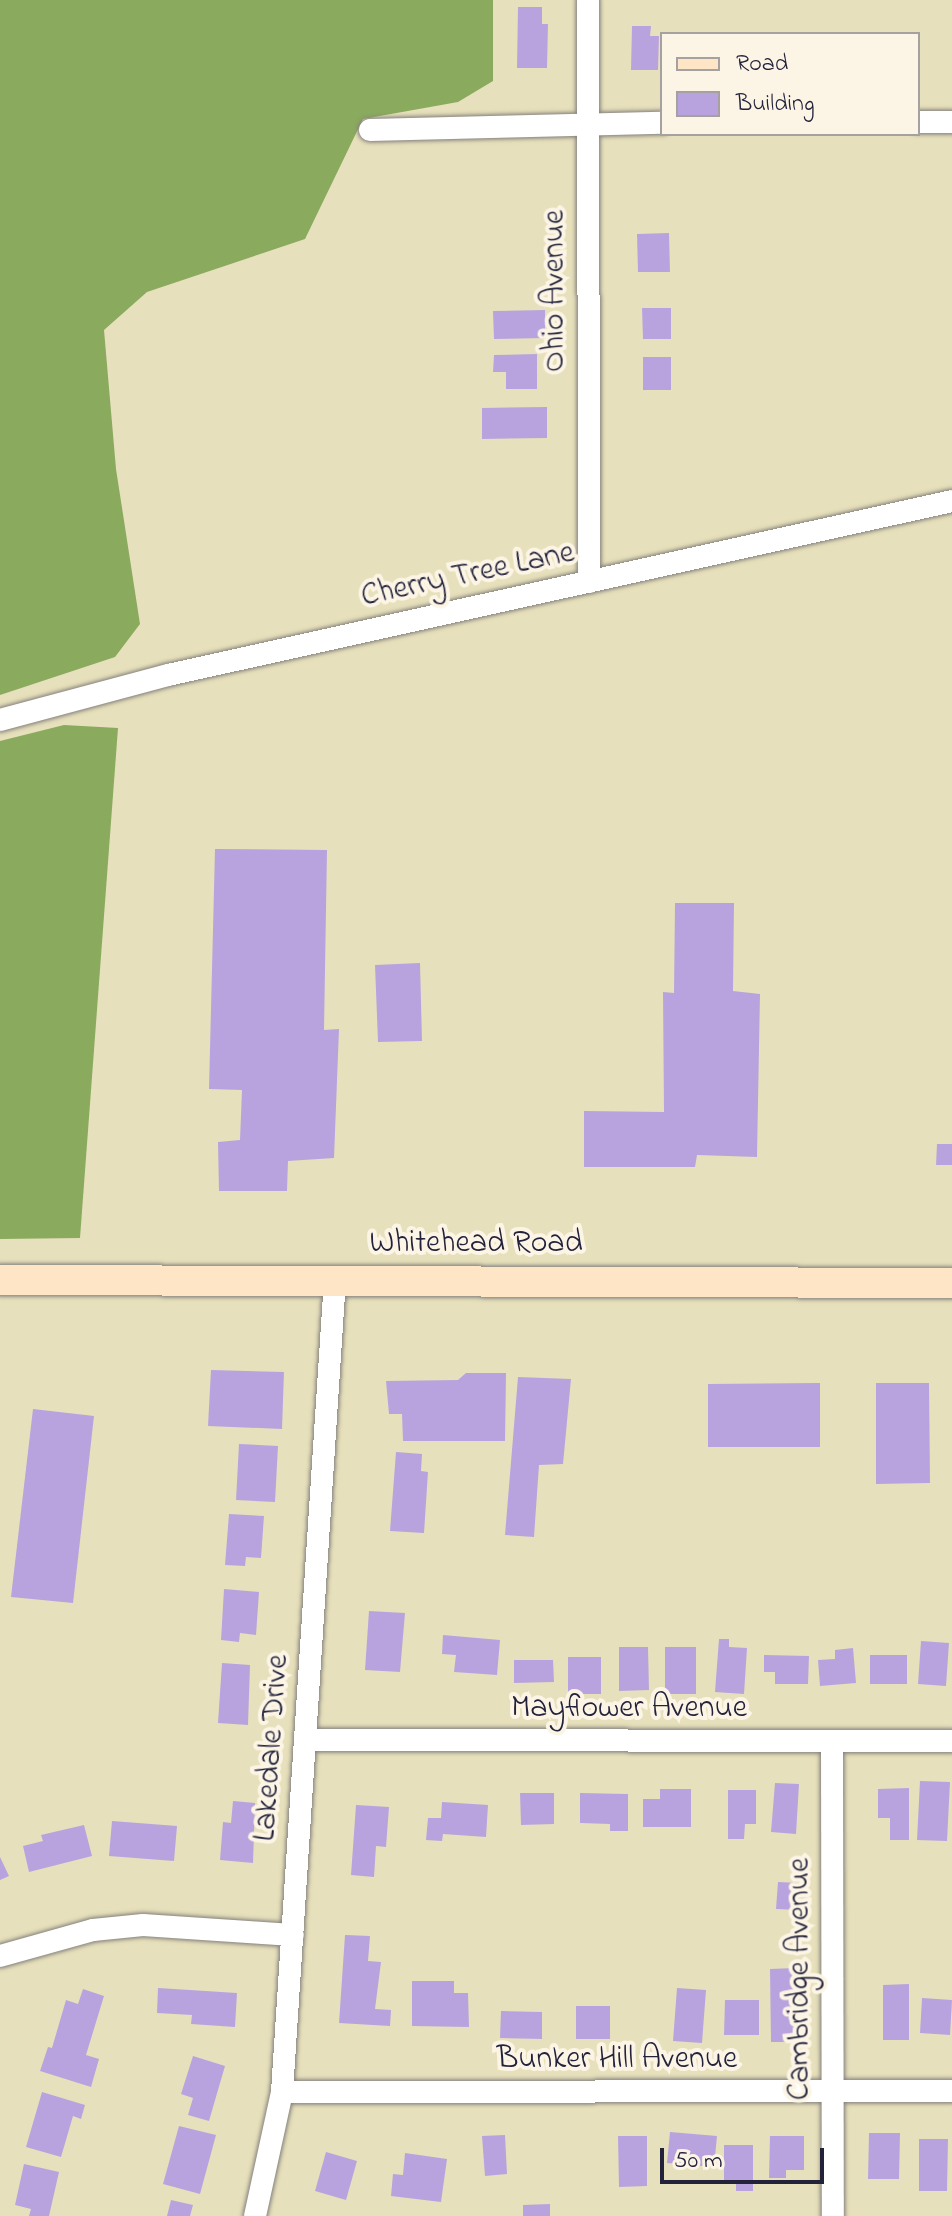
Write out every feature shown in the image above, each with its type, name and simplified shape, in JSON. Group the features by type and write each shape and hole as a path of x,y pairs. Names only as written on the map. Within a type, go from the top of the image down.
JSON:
{"main road":[{"name":"Whitehead Road","path":"0,1280 952,1283"}],"street":[{"name":"Ohio Avenue","path":"588,0 589,582"},
{"path":"920,122 952,122"},
{"path":"370,130 660,123"},
{"name":"Cherry Tree Lane","path":"0,720 168,675 952,501"},
{"name":"Lakedale Drive","path":"255,2216 282,2092 335,1280"},
{"name":"Mayflower Avenue","path":"305,1740 952,1741"},
{"name":"Cambridge Avenue","path":"832,1742 833,2216"},
{"path":"0,1956 93,1930 143,1925 293,1935"},
{"name":"Bunker Hill Avenue","path":"282,2092 952,2091"}],"green space":[{"path":"0,0 493,0 493,81 458,102 363,119 305,239 147,292 104,330 116,469 140,624 115,657 0,695"},
{"path":"64,725 118,728 80,1238 0,1239 0,741"}],"building":[{"path":"518,7 542,7 542,24 548,24 547,68 517,68"},
{"path":"632,26 651,26 650,36 659,36 658,70 631,70"},
{"path":"669,233 670,272 638,272 637,234"},
{"path":"642,308 671,308 671,339 643,339"},
{"path":"545,310 545,338 494,339 493,311"},
{"path":"537,354 537,389 506,389 506,372 493,372 494,355"},
{"path":"643,357 671,357 671,390 643,390"},
{"path":"547,407 547,438 482,439 482,408"},
{"path":"215,849 327,850 324,1030 339,1029 334,1158 288,1161 287,1191 219,1191 218,1142 240,1140 242,1090 209,1089"},
{"path":"675,903 734,903 733,991 760,994 757,1157 697,1155 695,1167 584,1167 584,1111 664,1112 663,992 674,993"},
{"path":"420,963 422,1041 378,1042 375,965"},
{"path":"937,1144 952,1144 952,1165 936,1165"},
{"path":"211,1370 284,1372 282,1429 208,1426"},
{"path":"466,1373 506,1373 505,1441 403,1441 402,1414 389,1414 386,1381 458,1380"},
{"path":"518,1377 571,1379 563,1464 539,1465 534,1537 505,1535"},
{"path":"820,1383 820,1447 708,1447 708,1384"},
{"path":"876,1383 929,1383 930,1483 876,1484"},
{"path":"33,1409 94,1416 73,1603 11,1597"},
{"path":"239,1444 278,1446 275,1502 236,1500"},
{"path":"396,1452 422,1454 421,1471 428,1472 424,1533 390,1531"},
{"path":"229,1514 264,1516 261,1558 246,1557 245,1566 225,1565"},
{"path":"224,1589 259,1592 256,1635 240,1633 239,1642 221,1640"},
{"path":"369,1611 405,1613 400,1672 365,1670"},
{"path":"443,1635 500,1640 497,1675 454,1672 456,1655 442,1654"},
{"path":"719,1639 729,1639 729,1647 747,1648 744,1694 715,1692"},
{"path":"921,1641 949,1643 946,1686 918,1684"},
{"path":"619,1647 648,1647 649,1690 619,1691"},
{"path":"665,1647 696,1647 696,1694 665,1694"},
{"path":"853,1648 856,1683 820,1686 818,1660 835,1659 835,1650"},
{"path":"764,1655 809,1656 808,1684 775,1684 775,1672 764,1672"},
{"path":"870,1655 907,1655 907,1684 870,1684"},
{"path":"568,1657 601,1657 601,1694 568,1694"},
{"path":"514,1660 553,1660 554,1682 514,1683"},
{"path":"222,1663 250,1665 248,1725 218,1723"},
{"path":"920,1781 950,1782 947,1841 917,1840"},
{"path":"775,1783 799,1784 796,1834 771,1832"},
{"path":"909,1788 909,1840 890,1840 890,1818 878,1818 878,1789"},
{"path":"660,1789 691,1789 691,1827 643,1827 643,1799 660,1799"},
{"path":"728,1790 756,1790 756,1824 745,1824 744,1839 728,1839"},
{"path":"520,1793 554,1793 554,1824 521,1825"},
{"path":"580,1793 628,1794 628,1831 610,1831 610,1824 580,1823"},
{"path":"233,1801 255,1803 253,1863 220,1860 223,1822 231,1823"},
{"path":"442,1802 488,1805 486,1837 443,1834 442,1841 426,1840 428,1818 441,1818"},
{"path":"356,1805 389,1807 386,1847 376,1846 374,1877 351,1875"},
{"path":"112,1821 177,1826 174,1861 109,1856"},
{"path":"84,1825 92,1856 29,1872 23,1846 43,1841 41,1835"},
{"path":"0,1857 9,1876 0,1880"},
{"path":"778,1882 800,1883 798,1910 776,1909"},
{"path":"345,1935 370,1936 368,1961 381,1962 375,2009 391,2010 390,2026 339,2023"},
{"path":"795,1968 797,2042 771,2042 770,1969"},
{"path":"412,1981 454,1981 454,1993 468,1993 469,2027 412,2026"},
{"path":"909,1984 909,2040 883,2040 883,1985"},
{"path":"158,1988 237,1993 235,2027 191,2024 192,2015 157,2013"},
{"path":"677,1988 706,1990 702,2043 673,2041"},
{"path":"83,1989 104,1996 86,2055 99,2059 91,2087 40,2071 48,2047 52,2048 66,2000 78,2004"},
{"path":"922,1998 952,2000 950,2035 920,2033"},
{"path":"725,2000 759,2000 759,2035 724,2035"},
{"path":"576,2006 610,2006 610,2039 576,2039"},
{"path":"501,2011 542,2012 542,2039 500,2038"},
{"path":"193,2056 225,2066 209,2121 188,2115 193,2098 181,2094"},
{"path":"42,2092 85,2105 81,2119 73,2116 61,2157 26,2147"},
{"path":"179,2126 216,2135 200,2194 163,2184"},
{"path":"670,2132 717,2136 714,2167 667,2163"},
{"path":"869,2133 900,2133 899,2179 868,2179"},
{"path":"505,2135 507,2174 485,2176 482,2136"},
{"path":"618,2136 647,2136 647,2186 619,2187"},
{"path":"770,2136 804,2136 804,2170 786,2170 786,2178 769,2178"},
{"path":"919,2139 948,2139 947,2191 919,2191"},
{"path":"724,2145 753,2145 753,2191 736,2191 736,2180 724,2180"},
{"path":"326,2152 357,2161 346,2200 315,2191"},
{"path":"405,2153 447,2159 441,2202 391,2196 393,2174 403,2175"},
{"path":"24,2164 59,2172 49,2216 29,2216 31,2209 15,2205"},
{"path":"171,2200 193,2205 190,2216 167,2216"},
{"path":"550,2204 550,2216 523,2216 523,2205"}]}
